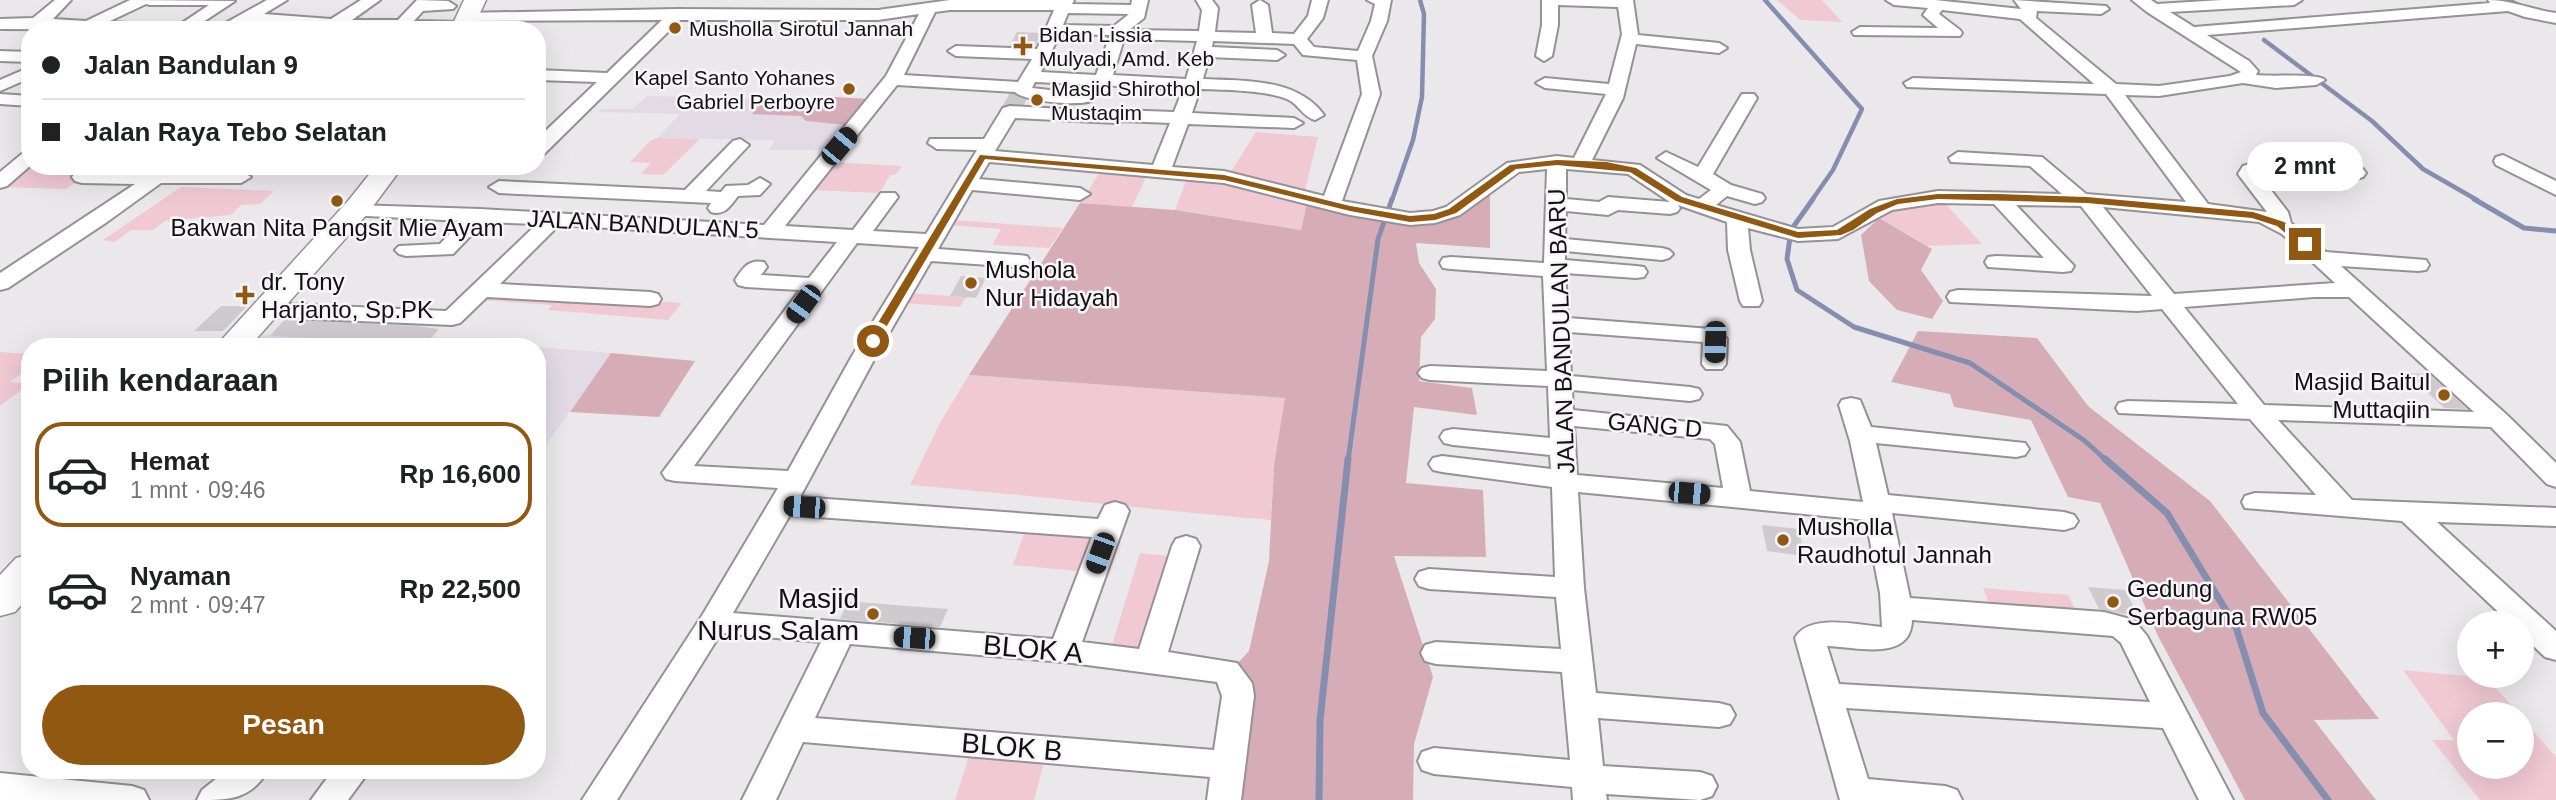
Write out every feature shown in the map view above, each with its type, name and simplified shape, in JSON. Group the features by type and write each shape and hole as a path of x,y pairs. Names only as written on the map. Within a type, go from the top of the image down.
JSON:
{"main road":[{"path":"239,338 355,211 383,175"},
{"path":"0,601 21,578"}],"street":[{"path":"150,0 228,1"},
{"path":"239,21 279,0"},
{"path":"338,21 372,0"},
{"path":"723,14 735,0"},
{"path":"800,15 810,0"},
{"path":"1161,170 1205,44 1210,8 1204,4 1205,0"},
{"path":"1298,39 1315,18 1320,0"},
{"path":"1331,204 1371,94 1364,56 1383,0 1375,0"},
{"path":"937,143 1235,180 1362,211 1395,217 1424,218 1443,215 1461,206 1507,170 1527,164 1569,163 1588,146 1604,121 1617,90 1630,39 1626,2 1552,0 1544,56"},
{"path":"1894,0 1937,6 2101,9"},
{"path":"2146,4 2219,6 2294,0"},
{"path":"39,21 64,1"},
{"path":"194,21 228,1"},
{"path":"435,21 463,16 676,10 723,14 888,14 952,3 1139,5 1136,18 1117,38 1103,80"},
{"path":"2189,32 2258,28 2503,3 2545,16"},
{"path":"406,21 422,4 463,16"},
{"path":"2146,4 2248,69 2249,74 2243,78"},
{"path":"1024,87 1043,54 1065,5"},
{"path":"1260,5 1264,37"},
{"path":"1860,32 1954,33 1931,15 1937,6"},
{"path":"2219,6 2258,28"},
{"path":"2026,7 2028,19 2112,90 2202,209"},
{"path":"99,21 140,8"},
{"path":"770,231 892,80 908,54 929,8"},
{"path":"546,142 614,78 676,10"},
{"path":"247,17 296,21"},
{"path":"3,25 21,24"},
{"path":"1055,29 1117,38 1205,44 1255,54 1277,55"},
{"path":"1205,44 1264,37 1298,39 1308,52 1364,56"},
{"path":"1630,39 1719,48"},
{"path":"956,51 1043,54"},
{"path":"1248,88 1255,54"},
{"path":"1966,69 2097,76"},
{"path":"546,75 614,78"},
{"path":"0,86 21,76"},
{"path":"1913,83 2177,90 2243,78 2284,83 2316,80"},
{"path":"892,80 1024,87 1085,99"},
{"path":"1024,87 1103,80 1248,88 1297,97 1315,115"},
{"path":"1545,83 1617,90"},
{"path":"1702,176 1734,116 1748,98"},
{"path":"0,99 21,101"},
{"path":"0,112 21,103"},
{"path":"599,800 713,622 927,248 1009,111 1116,118 1118,115 1294,123"},
{"path":"691,196 740,145"},
{"path":"1666,158 1724,189 1755,198"},
{"path":"1958,158 2035,161 2084,200 2256,411 2339,505"},
{"path":"2503,161 2556,189"},
{"name":"JALAN BANDULAN BARU","path":"1588,785 1570,588 1564,417 1554,260 1555,204 1569,163 1633,169 1679,199 1700,208 1792,234 1838,233 1850,228 1873,211 1897,202 1938,197 2084,200 2202,209 2264,217 2281,224"},
{"path":"0,182 21,164"},
{"path":"2356,173 2250,170 2248,174 2278,212 2281,224 2498,420 2556,478"},
{"path":"82,177 97,175"},
{"path":"3,279 160,175"},
{"path":"188,175 241,177"},
{"path":"407,250 446,250 511,175"},
{"path":"1224,200 1235,180"},
{"path":"702,227 733,190 753,191 760,184"},
{"path":"965,184 1080,194"},
{"path":"499,187 726,198"},
{"path":"1700,208 1724,189"},
{"path":"795,480 675,473 817,285 888,197"},
{"path":"1998,197 2063,266 2064,275 2085,303"},
{"path":"1555,204 1608,209 1608,203 1670,208"},
{"name":"JALAN BANDULAN 5","path":"355,211 554,219 855,237 1019,261"},
{"path":"265,310 452,318 554,219"},
{"path":"1737,219 1739,250 1751,301"},
{"path":"1451,263 1662,254"},
{"path":"2320,258 2418,265"},
{"path":"1554,260 1636,272"},
{"path":"1996,262 2063,266"},
{"path":"756,267 746,280 817,285"},
{"path":"482,289 650,299"},
{"path":"1958,297 2085,303 2169,303 2314,290 2356,290"},
{"path":"1558,324 1712,336 1715,340 1714,364"},
{"path":"1430,373 1561,381 1681,393 1679,427"},
{"path":"1851,405 1862,434 1878,508 1897,608 1897,628 1893,637 1812,635 1810,638 1856,796 1945,800"},
{"path":"2128,408 2498,420"},
{"name":"GANG D","path":"1564,417 1713,430 1723,434 1738,498"},
{"path":"1862,434 2016,449"},
{"path":"1453,437 1565,448"},
{"path":"1442,464 1567,481 1738,498 2064,521"},
{"path":"2255,502 2339,505 2348,509 2410,513 2556,517"},
{"path":"782,505 1112,520 1064,651"},
{"path":"2410,513 2556,649"},
{"path":"1150,661 1186,546"},
{"path":"1429,579 1570,588"},
{"path":"1897,608 2104,623 2123,628 2132,636 2216,800"},
{"name":"BLOK A","path":"713,622 1064,651 1226,671 1236,683 1238,696 1230,765"},
{"path":"759,800 840,632"},
{"path":"1436,653 1578,661"},
{"path":"1825,695 2171,716"},
{"path":"1582,704 1719,715"},
{"name":"BLOK B","path":"794,729 1230,765"},
{"path":"1434,761 1588,785 1700,786"},
{"path":"1224,800 1230,765"},
{"path":"214,800 240,779"},
{"path":"328,800 346,779"},
{"path":"0,787 132,800"}],"shaded area":[{"path":"1777,0 1822,0 1842,22 1800,20"},
{"path":"647,96 814,100 817,96 869,99 844,127 834,134 837,135 824,150 769,150 775,140 657,138 680,114 599,112 601,109 633,109"},
{"path":"817,96 869,99 846,125 806,121 801,116 752,114 765,99 814,100"},
{"path":"1256,132 1318,137 1304,194 1228,176"},
{"path":"657,138 700,139 663,175 641,174 651,163 630,162 650,141"},
{"path":"830,162 902,166 895,175 890,175 880,193 807,190"},
{"path":"1102,169 1148,173 1132,207 1080,203"},
{"path":"21,172 21,175 87,175 66,189 2,187"},
{"path":"1188,176 1210,178 1307,203 1301,230 1175,210"},
{"path":"181,187 274,191 260,204 241,205 231,215 165,221 153,230 131,230 115,242 103,240"},
{"path":"1490,191 1490,248 1416,243 1419,263 1436,289 1435,319 1421,337 1419,381 1472,388 1477,415 1414,407 1406,483 1483,490 1486,557 1394,556 1433,677 1414,744 1413,800 1235,800 1236,665 1249,651 1269,561 1274,465 1285,398 969,375 1080,203 1175,210 1301,230 1307,203 1379,220 1425,222 1447,217 1469,207"},
{"path":"1943,201 1982,244 1928,246 1879,218 1894,207"},
{"path":"1879,218 1932,249 1921,270 1943,301 1932,319 1897,310 1869,281 1861,235"},
{"path":"952,220 1063,228 1049,248 992,245 1001,229 948,225"},
{"path":"490,291 682,303 668,320 548,310 552,305 481,300"},
{"path":"908,293 966,297 960,307 902,303"},
{"path":"1918,331 2037,338 2088,406 2210,501 2379,719 2314,720 2376,800 2245,800 2157,634 2100,503 2068,497 2031,420 1954,407 1950,394 1891,382"},
{"path":"263,335 317,338 260,338"},
{"path":"546,348 611,353 546,445"},
{"path":"0,352 21,353 21,374 10,382 21,383 21,390 0,406"},
{"path":"611,353 695,361 659,417 570,412"},
{"path":"969,375 1286,398 1274,464 1271,520 910,485 941,421"},
{"path":"1027,525 1099,533 1086,572 1013,565"},
{"path":"1140,553 1178,557 1148,649 1112,645"},
{"path":"1983,588 2068,595 2078,616 1991,608"},
{"path":"2403,670 2457,675 2457,688 2496,688 2508,702 2457,702 2457,771 2432,740 2454,740"},
{"path":"2534,732 2556,757 2556,800 2480,800 2463,779 2534,779"},
{"path":"971,749 1046,755 1034,800 955,800"}],"building":[{"path":"1017,32 1041,33 1035,46 1010,45"},
{"name":"Mushola Nur Hidayah","path":"961,276 986,278 976,298 950,296"},
{"path":"221,306 247,306 223,331 194,331"},
{"path":"284,320 439,329 431,338 270,336"},
{"path":"2407,373 2429,374 2467,409 2444,408"},
{"name":"Musholla Raudhotul Jannah","path":"1762,525 1799,529 1804,556 1767,551"},
{"name":"Gedung Serbaguna RW05","path":"2088,587 2125,590 2139,617 2099,609"},
{"path":"848,601 948,609 940,627 840,619"}],"waterway":[{"path":"1392,200 1413,140 1422,97 1424,14 1420,0"},
{"path":"1765,0 1862,109 1833,170 1812,200"},
{"path":"2508,0 2523,7"},
{"path":"2264,40 2372,121 2423,169 2477,200"},
{"path":"1348,461 1378,239 1392,199"},
{"path":"1813,199 1791,230 1787,259 1797,290 1854,327 1970,363 2085,441 2107,461"},
{"path":"2474,199 2524,228 2556,231"},
{"path":"1319,800 1320,720 1348,459"},
{"path":"2105,459 2167,513 2236,627 2263,713 2328,800"}],"tunnel":[{"path":"1010,111 1020,93"}],"place":[{"name":"Musholla Sirotul Jannah","path":"675,28"},
{"name":"Bidan Lissia Mulyadi, Amd. Keb","path":"1023,46"},
{"name":"Kapel Santo Yohanes Gabriel Perboyre","path":"849,89"},
{"name":"Masjid Shirothol Mustaqim","path":"1037,100"},
{"name":"Bakwan Nita Pangsit Mie Ayam","path":"337,201"},
{"name":"Mushola Nur Hidayah","path":"971,283"},
{"name":"dr. Tony Harjanto, Sp.PK","path":"245,295"},
{"name":"Masjid Baitul Muttaqiin","path":"2444,395"},
{"name":"Musholla Raudhotul Jannah","path":"1783,540"},
{"name":"Gedung Serbaguna RW05","path":"2113,602"},
{"name":"Masjid Nurus Salam","path":"873,614"}],"route":[{"path":"873,341 983,156 1224,177 1350,209 1410,219 1435,217 1453,211 1514,167 1557,162 1633,169 1679,199 1700,208 1798,235 1822,236 1838,233 1863,220 1873,211 1897,202 1938,197 1998,197 2087,200 2253,215 2281,224 2305,244"}]}
